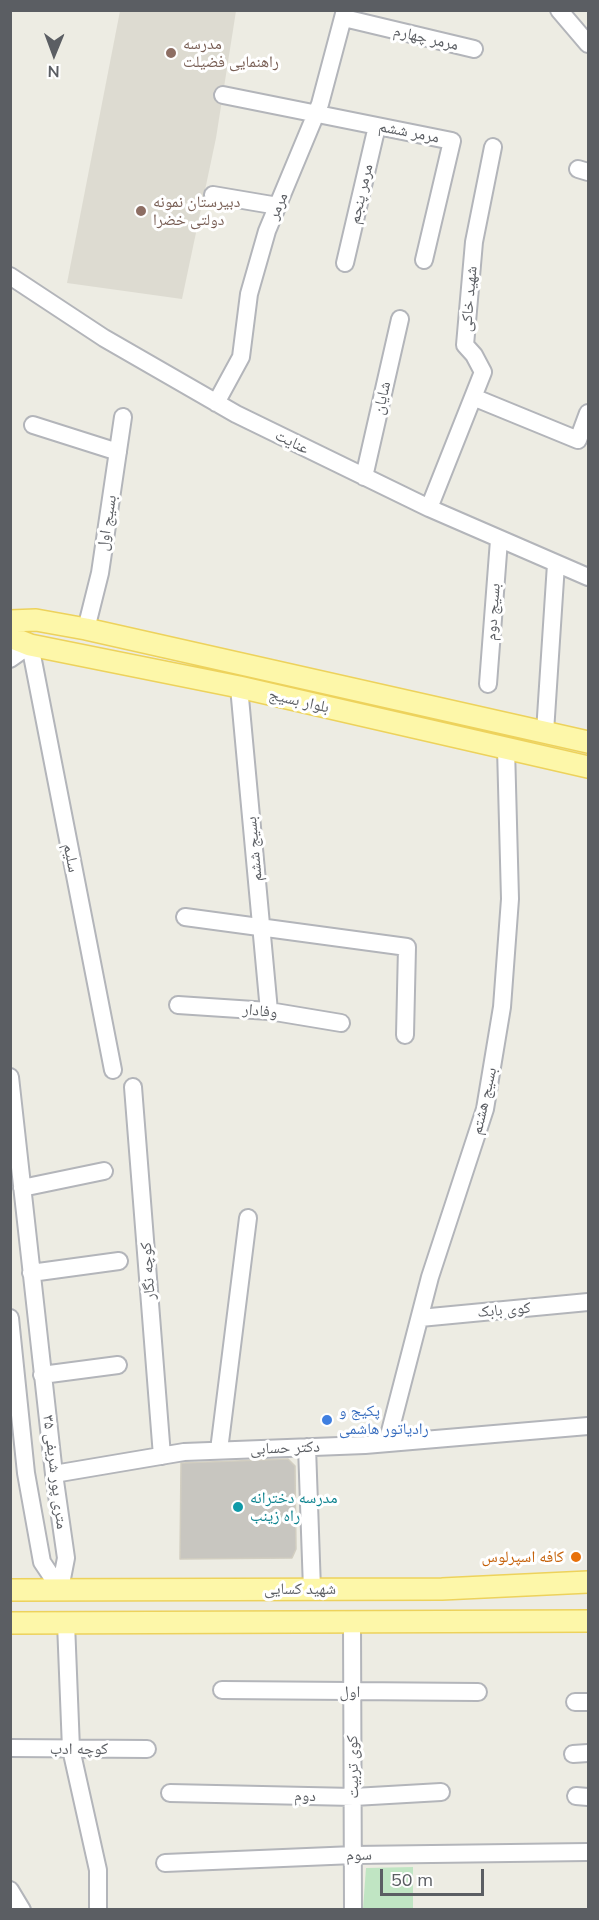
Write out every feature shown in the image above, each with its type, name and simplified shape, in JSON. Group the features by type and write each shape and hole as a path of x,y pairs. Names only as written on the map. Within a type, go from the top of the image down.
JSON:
{"main road":[{"name":"بلوار بسیج","path":"10,621 36,620 86,629 588,742"},
{"name":"بلوار بسیج","path":"10,637 30,645 239,687 588,767"},
{"name":"شهید کسایی","path":"10,1590 442,1589 588,1582"},
{"path":"60,1589 66,1623"},
{"name":"شهید کسایی","path":"10,1623 352,1624 588,1621"}],"street":[{"path":"559,10 588,45"},
{"name":"مرمر چهارم","path":"344,14 474,49"},
{"name":"مرمر","path":"216,403 241,357 249,294 267,231 316,114 344,14"},
{"name":"مرمر ششم","path":"223,95 452,141 424,260"},
{"name":"مرمر پنجم","path":"345,263 377,126"},
{"name":"شهید خاکی","path":"429,508 483,372 474,355 465,345 466,320 474,242 493,147"},
{"path":"213,195 278,206"},
{"name":"عنایت","path":"10,276 104,338 216,403 429,508 588,577"},
{"name":"شایان","path":"364,477 400,319"},
{"path":"473,397 578,440 588,413"},
{"name":"بسیج اول","path":"86,629 100,573 123,417"},
{"path":"33,425 118,452"},
{"name":"بسيج دوم","path":"488,684 499,540"},
{"path":"545,732 556,564"},
{"path":"10,659 30,645"},
{"name":"سلیم","path":"30,645 113,1070"},
{"name":"بسیج ششم","path":"239,687 269,1011"},
{"name":"بسیج هشتم","path":"387,1443 420,1317 485,1108 502,1006 510,899 506,748"},
{"path":"185,917 407,947 405,1035"},
{"name":"وفادار","path":"178,1005 269,1011 340,1023"},
{"name":"۳۵ متری پور شریفی","path":"10,1077 42,1375 66,1558 60,1589"},
{"name":"کوچه نگار","path":"133,1087 162,1456"},
{"path":"22,1188 104,1171"},
{"path":"219,1450 248,1218"},
{"path":"31,1273 119,1261"},
{"name":"کوی بابک","path":"420,1317 588,1302"},
{"name":"۳۵ متری پور شریفی","path":"10,1318 18,1475 42,1562 60,1589"},
{"path":"42,1375 118,1365"},
{"name":"دکتر حسابی","path":"54,1474 162,1456 219,1450 387,1443 588,1426"},
{"path":"307,1447 312,1588"},
{"path":"66,1623 71,1749 98,1870 98,1910"},
{"name":"کوی تربیت","path":"352,1624 354,1797 352,1910"},
{"name":"اول","path":"222,1690 352,1693 478,1692"},
{"name":"کوچه ادب","path":"10,1748 147,1749"},
{"name":"دوم","path":"170,1793 354,1797 441,1792"},
{"name":"سوم","path":"165,1863 354,1855 588,1852"},
{"path":"10,1890 22,1910"}],"shaded area":[{"path":"120,11 236,11 216,138 182,299 67,283"}],"green space":[{"path":"413,1867 413,1909 363,1909 366,1868"}],"building":[{"name":"مدرسه دخترانه راه زینب","path":"288,1459 295,1466 296,1549 292,1558 180,1559 181,1463"}],"place":[{"name":"مدرسه راهنمایی فضیلت","path":"171,53"},
{"name":"دبیرستان نمونه دولتی خضرا","path":"141,211"},
{"name":"پکیج و رادیاتور هاشمی","path":"327,1420"},
{"name":"مدرسه دخترانه راه زینب","path":"238,1507"},
{"name":"کافه اسپرلوس","path":"576,1557"}]}
